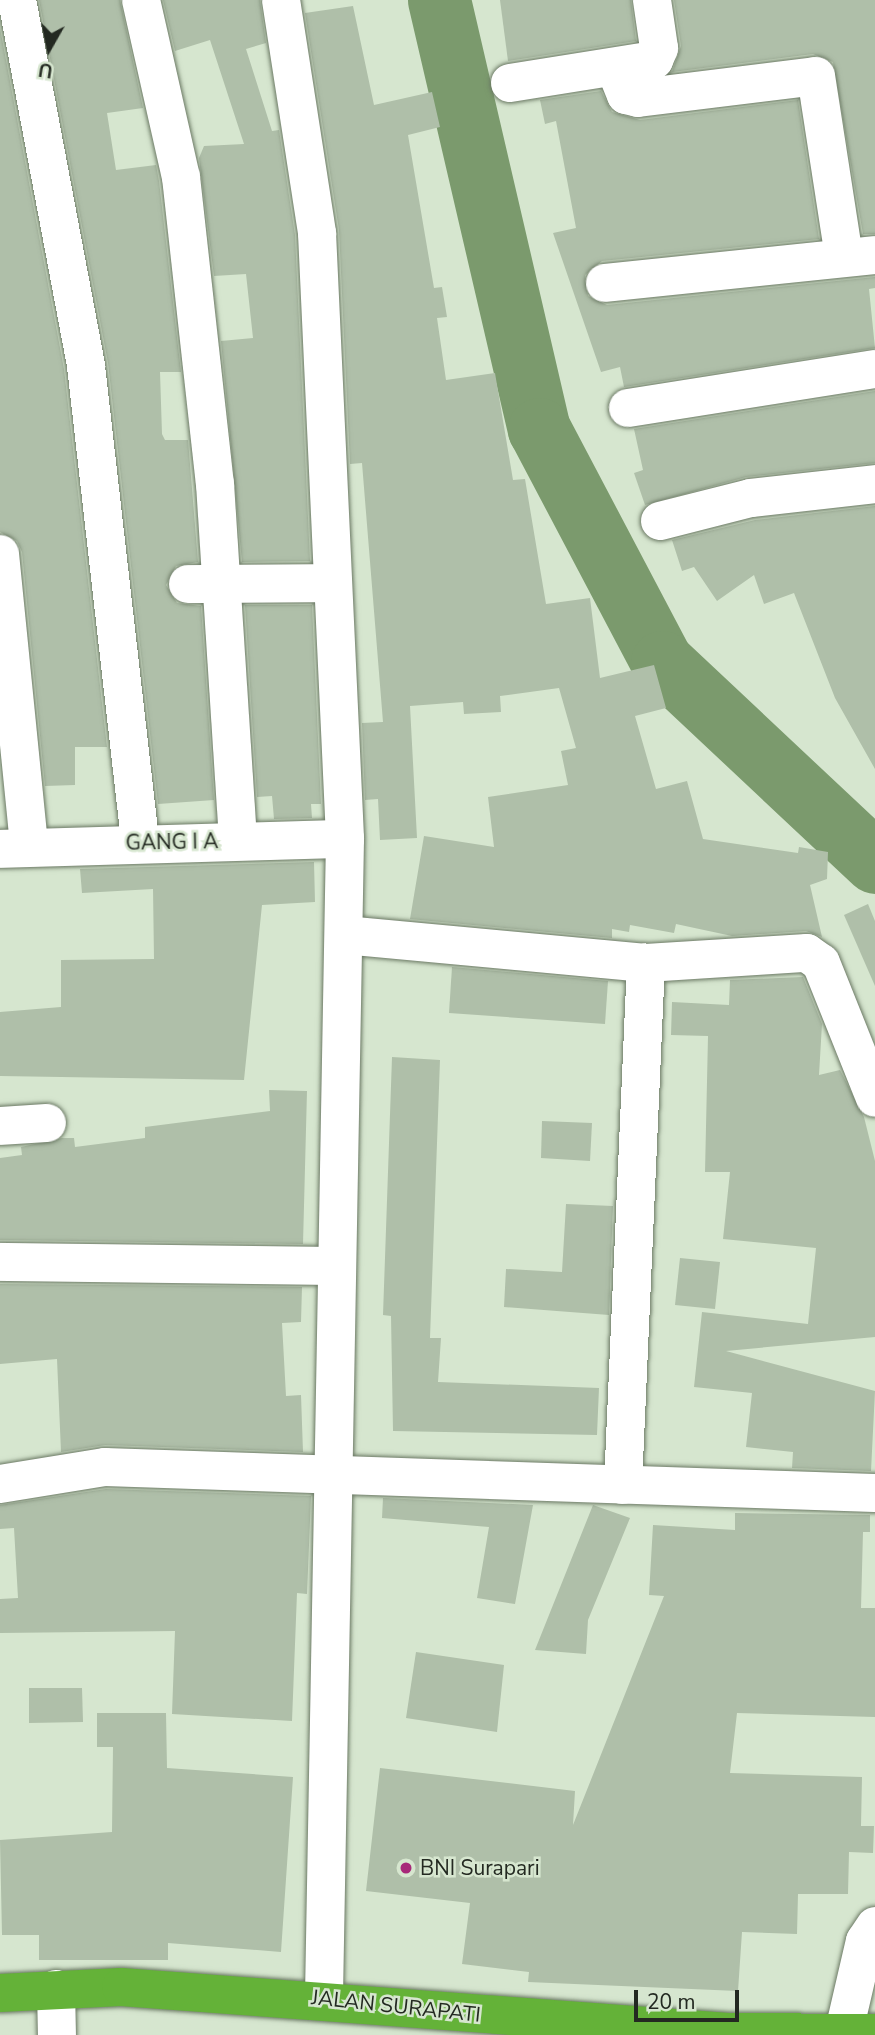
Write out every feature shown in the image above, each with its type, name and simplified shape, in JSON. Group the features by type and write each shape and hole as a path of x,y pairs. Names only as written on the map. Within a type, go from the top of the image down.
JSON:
{"highway":[{"name":"JALAN SURAPATI","path":"0,1993 56,1989 324,1997 728,2032 860,2032"}],"street":[{"path":"17,0 86,366 140,842"},
{"path":"141,0 181,177 205,585 237,840"},
{"path":"281,0 317,233 328,583 345,839 324,1997"},
{"path":"510,82 615,68 658,57 652,0"},
{"path":"605,283 860,255 816,76 638,98 626,94 615,68"},
{"path":"628,408 875,369"},
{"path":"660,521 751,499 875,484"},
{"path":"0,554 14,848"},
{"path":"205,585 328,583"},
{"name":"GANG I A","path":"14,848 140,842 345,839"},
{"path":"344,935 646,963 785,952 817,957 875,1098"},
{"path":"624,1485 646,963"},
{"path":"0,1126 47,1123"},
{"path":"0,1262 336,1266"},
{"path":"0,1484 105,1467 335,1477 875,1493"},
{"path":"860,2032 865,1941 875,1926"},
{"path":"56,1989 57,2035"}],"building":[{"path":"39,0 120,0 143,108 107,113 116,170 156,165 159,181 181,372 160,372 162,434 165,440 188,440 198,562 176,566 166,585 177,603 201,606 214,800 158,804 108,363"},
{"path":"163,0 260,0 266,43 246,49 272,131 279,130 295,235 310,561 242,562 221,341 253,338 246,274 214,276 199,158 204,146 244,144 210,40 175,51"},
{"path":"500,0 631,0 636,41 508,61"},
{"path":"674,0 875,0 875,234 863,234 833,62 813,54 672,72 681,46"},
{"path":"353,6 374,105 432,92 440,127 408,135 434,288 442,287 447,317 437,318 446,380 495,373 513,480 525,479 546,604 590,598 600,678 654,665 666,708 635,716 656,789 687,781 703,839 798,853 799,847 828,852 827,879 810,885 822,937 806,931 732,936 676,924 674,933 630,925 629,932 612,929 612,938 410,919 424,836 494,847 488,797 568,785 561,751 576,748 559,688 500,696 501,712 464,714 463,702 410,706 417,838 380,840 378,799 365,800 362,723 383,722 362,463 350,464 339,230 305,13"},
{"path":"0,28 64,369 107,747 75,747 75,785 45,786 22,552 17,541 0,532"},
{"path":"601,91 612,112 640,120 798,100 819,239 602,261 585,275 588,296 607,305 875,277 875,288 869,289 875,348 624,387 620,367 601,372 553,233 576,228 556,121 545,124 540,100"},
{"path":"875,391 875,463 746,477 645,505 634,473 643,470 634,429"},
{"path":"875,506 875,769 835,698 794,593 764,604 754,575 717,601 694,567 682,571 672,540 755,520"},
{"path":"245,605 312,605 321,804 311,804 312,818 274,819 272,796 257,797"},
{"path":"314,862 315,902 262,905 244,1080 0,1076 0,1012 61,1007 61,960 154,959 153,889 82,893 80,869"},
{"path":"868,904 875,921 875,986 844,915"},
{"path":"452,967 608,981 605,1024 449,1013"},
{"path":"803,977 822,1024 819,1075 840,1070 864,1117 875,1161 875,1337 726,1351 875,1391 871,1471 792,1468 793,1452 746,1447 752,1393 694,1387 702,1312 808,1324 816,1248 723,1239 730,1172 705,1172 708,1036 671,1035 672,1002 729,1005 730,980"},
{"path":"392,1057 440,1060 430,1338 441,1338 438,1382 599,1388 597,1435 393,1431 391,1316 383,1315"},
{"path":"269,1090 307,1091 303,1244 0,1240 0,1158 22,1155 21,1147 62,1138 74,1138 75,1147 145,1138 145,1127 270,1111"},
{"path":"542,1121 592,1123 590,1161 541,1158"},
{"path":"566,1204 613,1206 609,1315 504,1307 506,1269 562,1272"},
{"path":"680,1258 720,1262 715,1309 675,1305"},
{"path":"0,1284 302,1287 301,1322 282,1323 286,1396 301,1395 303,1452 105,1445 61,1452 57,1359 0,1364"},
{"path":"106,1489 311,1496 307,1594 297,1593 292,1721 172,1714 175,1631 0,1633 0,1599 18,1598 14,1528 0,1529 0,1505"},
{"path":"383,1498 533,1505 515,1604 477,1598 489,1527 382,1518"},
{"path":"593,1505 630,1518 588,1620 586,1654 535,1650"},
{"path":"735,1513 870,1515 870,1532 863,1532 861,1608 875,1608 875,1717 737,1713 730,1773 862,1777 861,1826 874,1826 873,1853 849,1852 848,1894 798,1894 797,1934 742,1932 738,1991 528,1982 529,1972 462,1964 470,1903 366,1891 380,1768 575,1791 573,1825 664,1596 649,1595 653,1525 735,1530"},
{"path":"416,1652 504,1665 497,1732 406,1718"},
{"path":"29,1688 82,1688 83,1722 29,1723"},
{"path":"97,1713 166,1713 167,1768 293,1777 281,1952 168,1943 168,1960 39,1960 39,1935 2,1935 0,1840 112,1832 113,1747 97,1747"}],"waterway":[{"path":"439,0 539,429 662,662 875,862"}],"place":[{"name":"BNI Surapari","path":"406,1868"}]}
